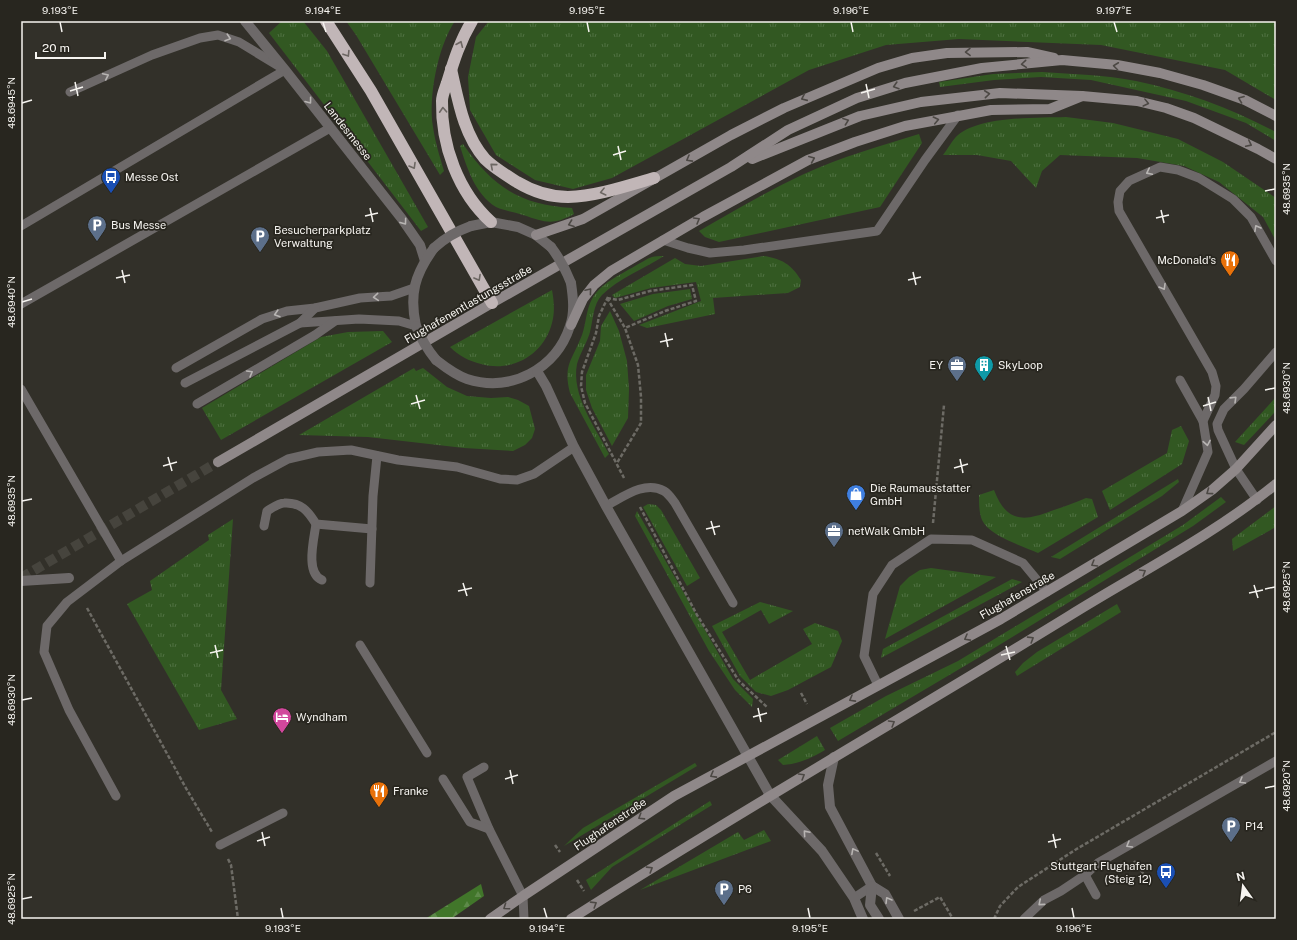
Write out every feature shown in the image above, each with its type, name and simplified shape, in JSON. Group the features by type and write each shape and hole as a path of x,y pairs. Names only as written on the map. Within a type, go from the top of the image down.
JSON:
{"highway":[{"path":"326,21 371,92 492,303"},
{"path":"472,21 460,43 442,99 444,124 448,148 457,176 479,211 491,222"},
{"path":"451,69 464,122 473,141 485,158 502,173 526,187 544,194 568,197 591,195 654,178"}],"main road":[{"path":"536,235 583,219 654,178 784,108 878,68 912,58 947,53 1027,52 1062,60"},
{"name":"Flughafenentlastungsstraße","path":"218,462 492,303 731,167 788,130 857,98 905,83 982,68 1062,60 1117,66 1160,73 1203,85 1245,100 1276,116"},
{"name":"Flughafenentlastungsstraße","path":"731,167 860,116 921,102 1000,93 1082,96 1137,101 1166,108 1207,125 1276,159"},
{"path":"571,325 583,299 594,285 611,271 767,181 808,160 855,142 905,126 991,110 1050,109 1082,96"},
{"name":"Flughafenstraße","path":"490,919 522,896 674,796 949,648 1047,592 1182,511 1212,490 1236,469 1276,425"},
{"path":"571,919 695,840 998,660 1227,521 1257,500 1276,484"}],"street":[{"name":"Landesmesse","path":"245,21 402,219 420,245 425,261"},
{"path":"491,222 518,227 536,235 552,248 563,264 571,283 573,304 571,325 563,343 552,359 537,371 520,379 502,383 484,383 466,379 450,371 436,360 427,350 420,339 413,314 414,288 418,274 434,248 445,238 458,231 471,226 491,222"},
{"path":"537,371 558,410 574,447 606,506 770,795 822,851 854,898 863,919"},
{"path":"21,581 69,578"},
{"path":"834,757 828,784 830,807 872,886 885,894 899,919"},
{"path":"870,905 872,886"},
{"path":"854,898 870,905 879,919"}],"lane":[{"path":"21,226 285,70 239,42 218,35 200,38 152,55 70,92"},
{"path":"663,240 710,253 744,250 877,231 924,160 958,115"},
{"path":"21,304 330,128"},
{"path":"1203,422 1215,395 1216,386 1212,372 1120,211 1118,202 1120,191 1129,181 1160,167 1178,170 1199,178 1233,199 1251,217 1276,262"},
{"path":"176,368 262,319 287,311 315,308 360,298 391,296 414,288"},
{"path":"185,383 300,323 315,308"},
{"path":"300,323 359,319 399,321 416,326"},
{"path":"197,404 315,335 335,321"},
{"path":"1257,500 1236,469 1218,430 1217,424 1224,409 1244,389 1276,352"},
{"path":"1180,380 1203,422 1208,452 1182,511"},
{"path":"21,389 121,561"},
{"path":"116,796 69,710 44,652 47,626 67,602 121,561 253,478 288,459 318,452 351,450 377,456 457,467 500,479 517,480 534,474 574,447"},
{"path":"370,583 373,496 377,456"},
{"path":"606,506 644,487 656,487 666,492 675,502 733,603"},
{"path":"264,526 267,511 283,503 299,505 308,511 316,524 312,550 312,565 314,572 319,579 322,580"},
{"path":"316,524 372,529"},
{"path":"878,685 864,656 873,594 892,565 931,539 972,540 1023,563 1047,592"},
{"path":"360,645 427,753"},
{"path":"1024,919 1044,900 1085,875 1098,864 1276,761"},
{"path":"484,767 467,777 489,829 522,896 524,919"},
{"path":"443,779 470,822 489,829"},
{"path":"220,845 283,813"},
{"path":"1085,875 1096,895"},
{"path":"854,898 872,886"}],"path":[{"path":"607,298 618,300 650,291 692,285 696,300 625,328"},
{"path":"612,293 607,298 599,316 596,333 582,372 581,386 585,403 697,615 739,681 768,708"},
{"path":"607,298 625,328 638,365 641,397 641,423 617,464"},
{"path":"931,539 944,405"},
{"path":"79,593 187,790 231,865 238,919"},
{"path":"801,693 816,719"},
{"path":"994,919 1000,906 1018,887 1075,850 1276,732"},
{"path":"873,848 892,880"},
{"path":"1131,857 1148,880"},
{"path":"912,912 940,897 953,919"}],"green space":[{"path":"282,21 303,21 327,51 428,227 421,231 269,33"},
{"path":"346,21 455,21 439,58 433,87 433,127 436,144 444,171 440,175 356,35"},
{"path":"489,21 1276,21 1276,100 1225,70 1101,45 959,39 886,45 809,70 612,178 573,189 535,180 496,155 470,110 468,77 476,37"},
{"path":"1042,72 1113,77 1154,85 1190,95 1225,108 1276,132 1276,141 1246,123 1186,101 1091,80 1041,77 994,80 940,87 939,82 993,74"},
{"path":"1066,117 1113,123 1178,139 1223,162 1276,198 1276,241 1263,217 1219,182 1184,166 1137,158 1060,155 1042,171 1036,188 1011,161 977,155 943,155 958,135 980,124 1009,119"},
{"path":"919,134 922,143 880,207 719,242 705,237 699,231 751,201 804,174 846,157"},
{"path":"463,144 485,172 509,191 537,203 572,208 574,214 560,220 548,222 496,207 482,195 477,188 460,146"},
{"path":"664,256 608,289 602,295 597,303 589,336 577,364 576,376 581,399 591,422 609,454 605,458 570,393 568,369 582,335 590,303 600,288 646,260 653,257"},
{"path":"764,256 776,259 790,266 801,280 800,287 788,293 713,298 715,314 647,328 639,325 701,301 696,282 651,288 615,298 612,295 675,258 685,264 701,266"},
{"path":"690,289 692,299 668,306 634,321 620,304 653,294"},
{"path":"552,290 554,315 548,334 542,344 526,358 504,366 493,366 468,360 450,347"},
{"path":"610,311 619,331 627,361 629,389 628,418 612,446 592,408 586,390 586,375 600,341 601,326"},
{"path":"383,331 392,342 221,440 202,408 321,337 348,332"},
{"path":"414,368 416,371 423,368 447,387 467,396 491,398 508,397 529,406 535,429 532,438 525,445 513,451 464,448 368,437 299,435"},
{"path":"1276,397 1276,411 1244,445 1235,442"},
{"path":"1181,426 1189,441 1182,464 1110,510 1102,491 1167,453 1172,430"},
{"path":"1178,479 1179,482 1162,496 1060,559 1051,557"},
{"path":"994,490 1004,508 1016,517 1024,518 1041,515 1086,498 1092,499 1098,517 1038,553 999,536 986,526 980,514 979,495"},
{"path":"1221,497 1226,502 1193,526 978,658 838,741 830,728 886,696 958,661 1183,525"},
{"path":"648,504 656,505 661,510 700,578 687,586 643,507"},
{"path":"1276,506 1276,527 1233,551 1232,539"},
{"path":"637,511 733,679 753,699 752,707 735,690 709,651 635,516"},
{"path":"233,519 221,690 237,719 199,730 127,604 152,590 150,581 209,540 208,535"},
{"path":"931,568 996,577 885,639 900,586 909,577 920,570"},
{"path":"1012,579 1022,582 881,658 883,649"},
{"path":"760,602 793,611 769,624 761,610 722,632 750,680 812,644 803,629 815,623 838,631 842,641 831,667 788,690 771,696 756,692 740,676 712,626"},
{"path":"1117,604 1121,612 1017,676 1015,672 1023,663 1037,652"},
{"path":"817,736 825,750 800,762 783,765 778,760"},
{"path":"695,763 697,766 564,846 583,828"},
{"path":"710,801 712,805 612,867 591,890 586,880"},
{"path":"764,830 771,841 640,890 738,832 744,840"},
{"path":"481,884 484,896 451,919 425,919"}],"tunnel":[{"path":"21,578 218,462"}],"place":[{"name":"Messe Ost","path":"111,194"},
{"name":"Bus Messe","path":"97,242"},
{"name":"Besucherparkplatz Verwaltung","path":"260,253"},
{"name":"McDonald's","path":"1230,277"},
{"name":"EY","path":"957,382"},
{"name":"SkyLoop","path":"984,382"},
{"name":"Die Raumausstatter GmbH","path":"856,511"},
{"name":"netWalk GmbH","path":"834,548"},
{"name":"Wyndham","path":"282,734"},
{"name":"Franke","path":"379,808"},
{"name":"P14","path":"1231,843"},
{"name":"Stuttgart Flughafen (Steig 12)","path":"1166,889"},
{"name":"P6","path":"724,906"}]}
